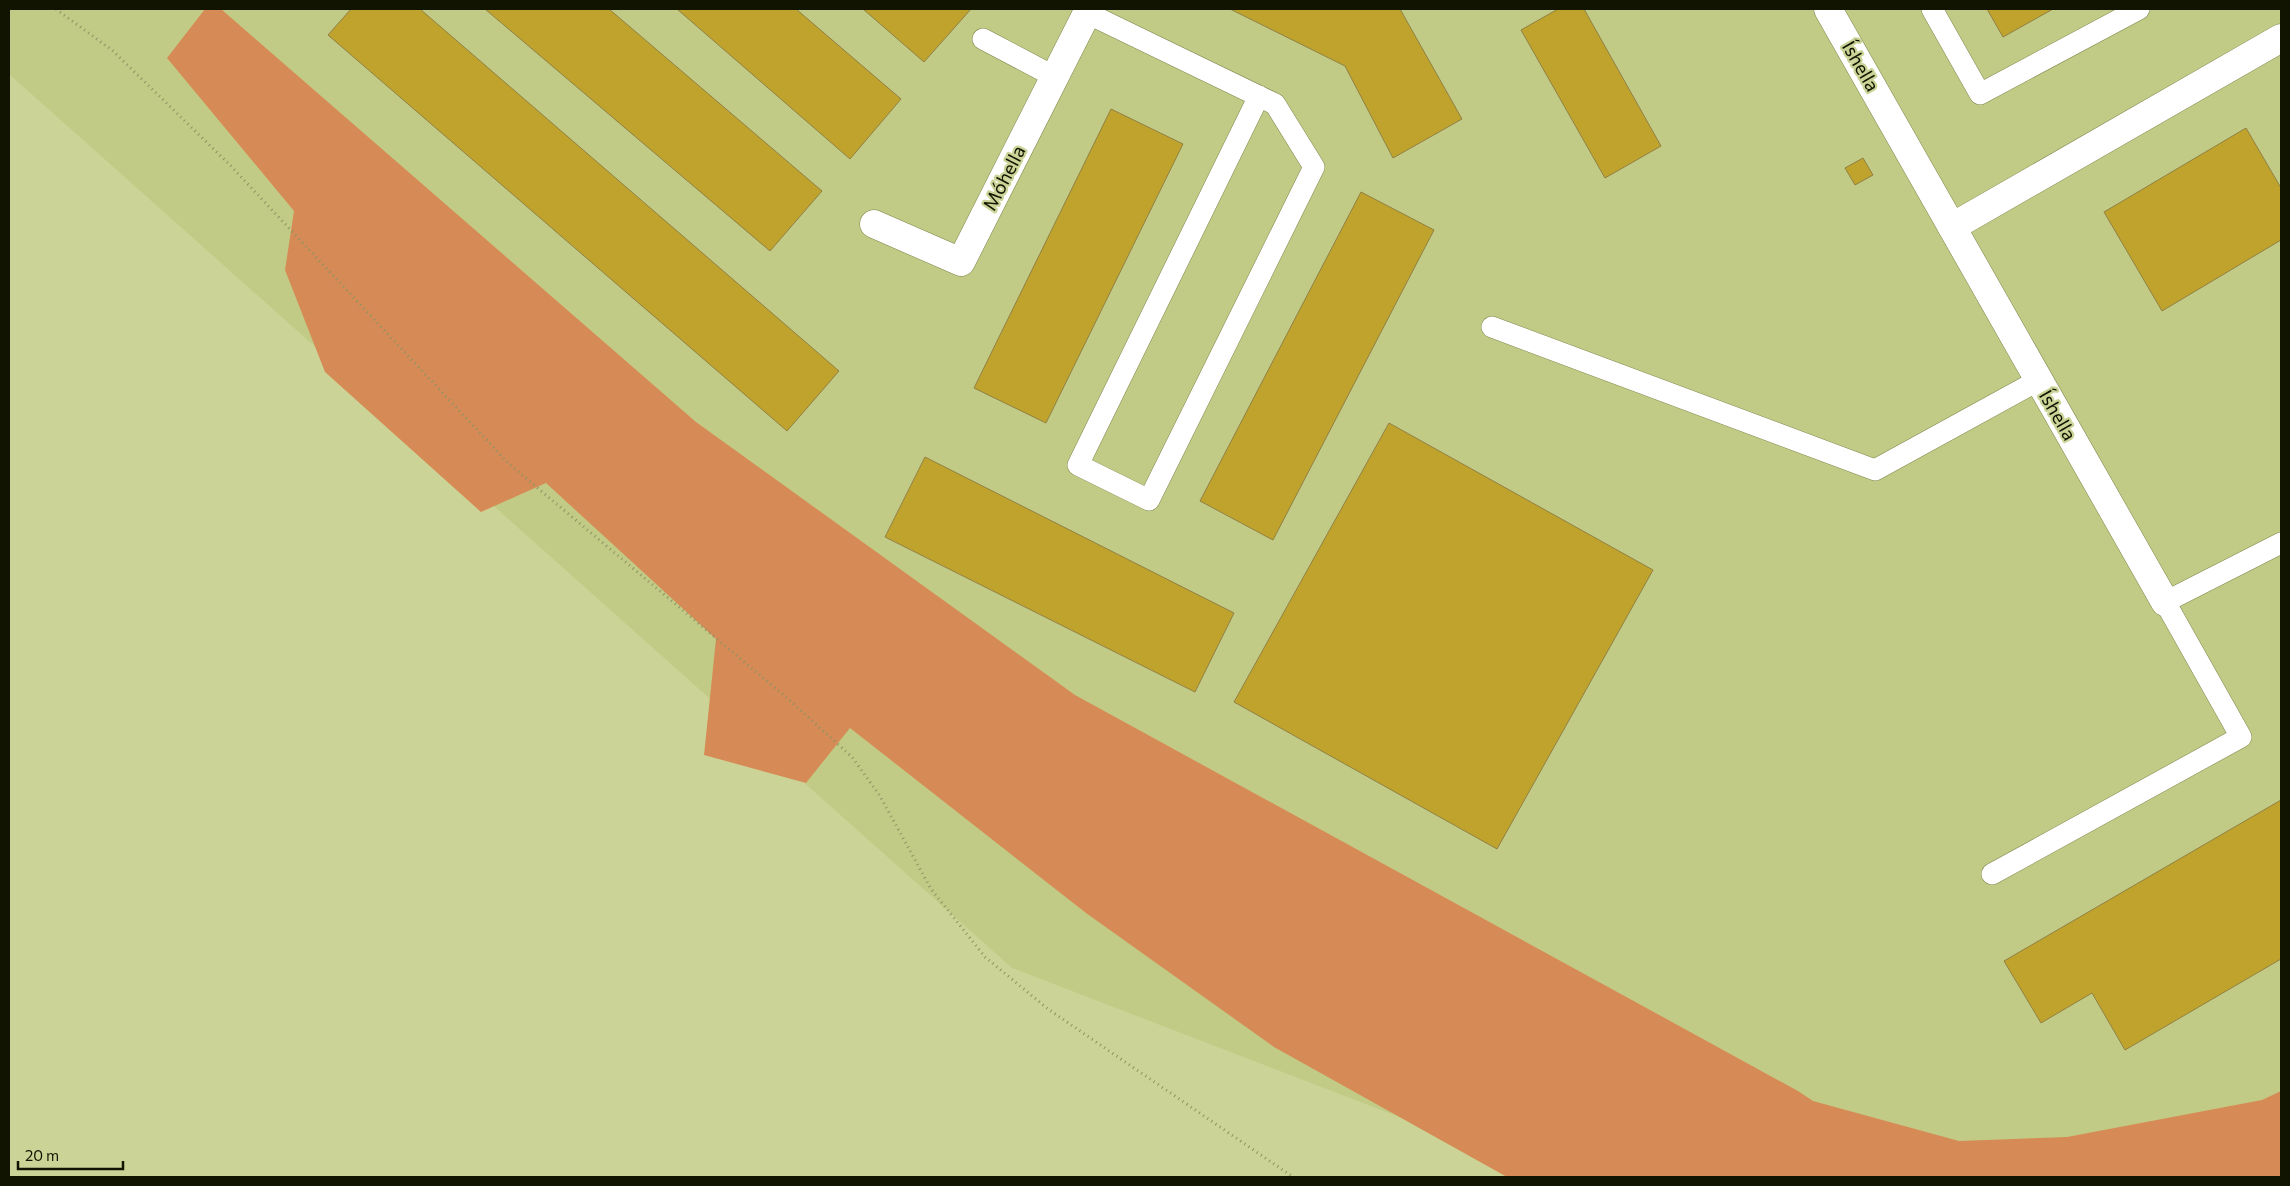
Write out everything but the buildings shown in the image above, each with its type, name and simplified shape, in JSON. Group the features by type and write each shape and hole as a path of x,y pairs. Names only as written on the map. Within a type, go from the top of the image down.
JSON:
{"street":[{"name":"Íshella","path":"1828,9 2165,602"},
{"name":"Móhella","path":"874,224 961,262 1088,11"},
{"path":"1952,227 2281,38"}],"lane":[{"path":"1932,9 1980,94 2139,9"},
{"path":"1088,11 1259,96 1275,104 1314,167 1149,500 1078,465 1259,96"},
{"path":"983,39 1055,77"},
{"path":"1492,327 1875,470 2039,380"},
{"path":"1992,874 2241,737 2165,602 2281,543"}],"path":[{"path":"56,9 114,51 230,165 508,463 787,698 852,757 880,796 931,889 985,957 1048,1008 1293,1177"}],"shaded area":[{"path":"9,9 2281,9 2281,1177 1555,1177 1012,968 9,74"},
{"path":"205,9 221,9 696,422 1075,695 1798,1091 1813,1101 1959,1141 2067,1137 2262,1100 2281,1091 2281,1177 1507,1177 1274,1047 1086,913 850,728 806,783 704,755 716,639 546,483 481,512 325,372 285,270 294,211 167,58"}]}
